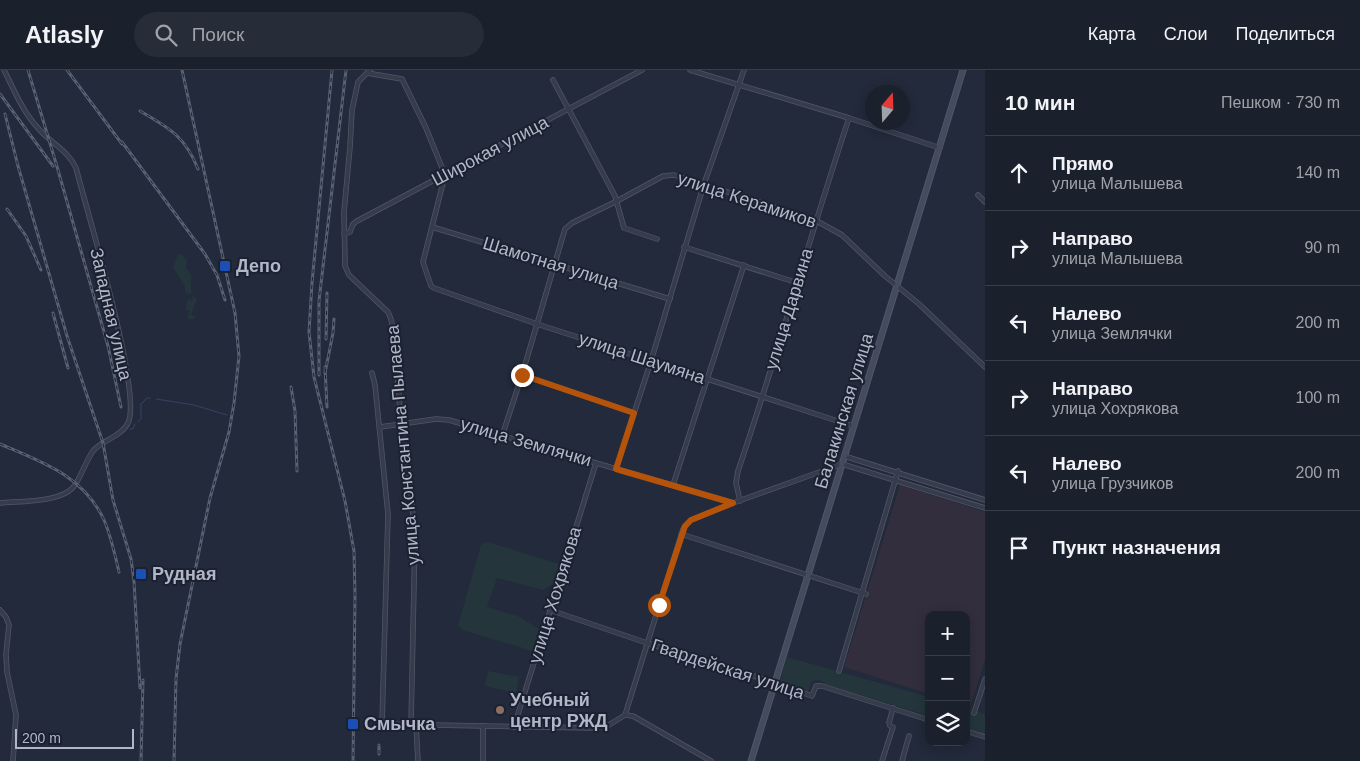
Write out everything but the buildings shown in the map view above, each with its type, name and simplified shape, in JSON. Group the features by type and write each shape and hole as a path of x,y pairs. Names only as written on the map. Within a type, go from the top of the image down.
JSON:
{"main road":[{"name":"Балакинская улица","path":"751,761 963,70"}],"street":[{"name":"Западная улица","path":"0,503 55,497 66,493 76,483 94,450 121,431 127,424 130,412 123,348 76,168 67,155 36,126 4,70"},
{"name":"Широкая улица","path":"344,234 350,232 357,220 642,70"},
{"path":"690,70 849,118 940,148"},
{"path":"616,469 651,361 704,184 744,70"},
{"path":"369,72 402,79 426,128 445,175 432,226"},
{"name":"улица Константина Пылаева","path":"369,72 358,82 353,103 344,203 346,271 383,307 391,318 415,550 414,725 418,761"},
{"path":"553,80 617,201 624,228 657,239"},
{"name":"улица Дарвина","path":"740,501 736,483 738,471 798,283 815,220 849,118"},
{"name":"улица Керамиков","path":"502,436 565,229 572,222 617,201 663,176 674,175 815,220 842,235 896,286 919,304 985,367"},
{"path":"978,195 985,202"},
{"name":"Шамотная улица","path":"432,226 670,298"},
{"name":"улица Шаумяна","path":"432,226 423,262 431,286 436,289 537,324 853,426"},
{"path":"684,247 798,283"},
{"path":"674,485 744,265"},
{"path":"372,373 380,426 388,514 382,724 592,728 609,725 624,715 685,526 691,520 733,503 842,464 985,508"},
{"path":"522,375 634,413"},
{"name":"улица Землячки","path":"380,426 445,419 733,503"},
{"path":"844,456 898,471 985,500"},
{"name":"улица Хохрякова","path":"514,726 596,463"},
{"path":"838,671 864,593 898,471"},
{"path":"681,534 864,593"},
{"path":"0,610 6,617 9,625 6,654 7,672 16,715 14,761"},
{"name":"Гвардейская улица","path":"550,610 812,696 816,686 822,686 925,719"},
{"path":"974,713 985,679"},
{"path":"882,761 893,728 889,722 893,708"},
{"path":"624,715 639,718 711,761"},
{"path":"483,726 483,761"},
{"path":"970,732 985,737"},
{"path":"902,761 909,736"}],"shaded area":[{"path":"182,254 187,261 186,268 191,275 191,294 185,292 185,287 173,267 178,255"},
{"path":"192,296 196,298 196,301 191,314 193,316 196,315 193,319 189,319 187,316 190,310 185,310 188,300 190,299 191,302 193,300"},
{"path":"900,485 985,512 985,660 970,707 970,611 925,611 925,693 844,667"},
{"path":"488,542 559,564 552,584 543,590 497,578 487,607 520,617 539,629 533,651 462,630 458,625 481,545"},
{"path":"787,657 925,696 925,715 827,685 820,680 812,681 808,692 780,682"},
{"path":"488,671 519,677 516,693 485,686"},
{"path":"970,709 985,714 985,732 970,729"}],"waterway":[{"path":"138,422 141,419 141,404 147,398 150,398"},
{"path":"156,399 194,405 227,415"},
{"path":"130,429 133,429 135,424"}],"railway":[{"path":"28,70 108,346 121,407"},
{"path":"67,70 122,144"},
{"path":"174,761 176,679 180,644 210,498 229,432 239,356 235,313 182,70"},
{"path":"332,70 309,332 314,377 345,501 354,551 353,761"},
{"path":"319,375 319,301 346,70"},
{"path":"0,94 53,166"},
{"path":"140,111 175,134 188,148 198,169"},
{"path":"5,114 67,336 103,443 113,500 131,559 140,688"},
{"path":"122,142 205,254 217,275 225,300"},
{"path":"7,209 26,236 41,270"},
{"path":"326,339 327,293"},
{"path":"53,313 68,368"},
{"path":"325,373 334,319"},
{"path":"325,367 327,407"},
{"path":"291,387 295,411 297,471"},
{"path":"0,444 46,464 73,481 85,492 96,505 104,520 119,572"},
{"path":"141,761 143,680"},
{"path":"379,745 379,754"}],"place":[{"name":"Депо","path":"225,266"},
{"name":"Рудная","path":"141,574"},
{"name":"Учебный центр РЖД","path":"500,710"},
{"name":"Смычка","path":"353,724"}],"route":[{"path":"522,375 634,413 616,469 733,503 691,520 685,526 659,605"}]}
